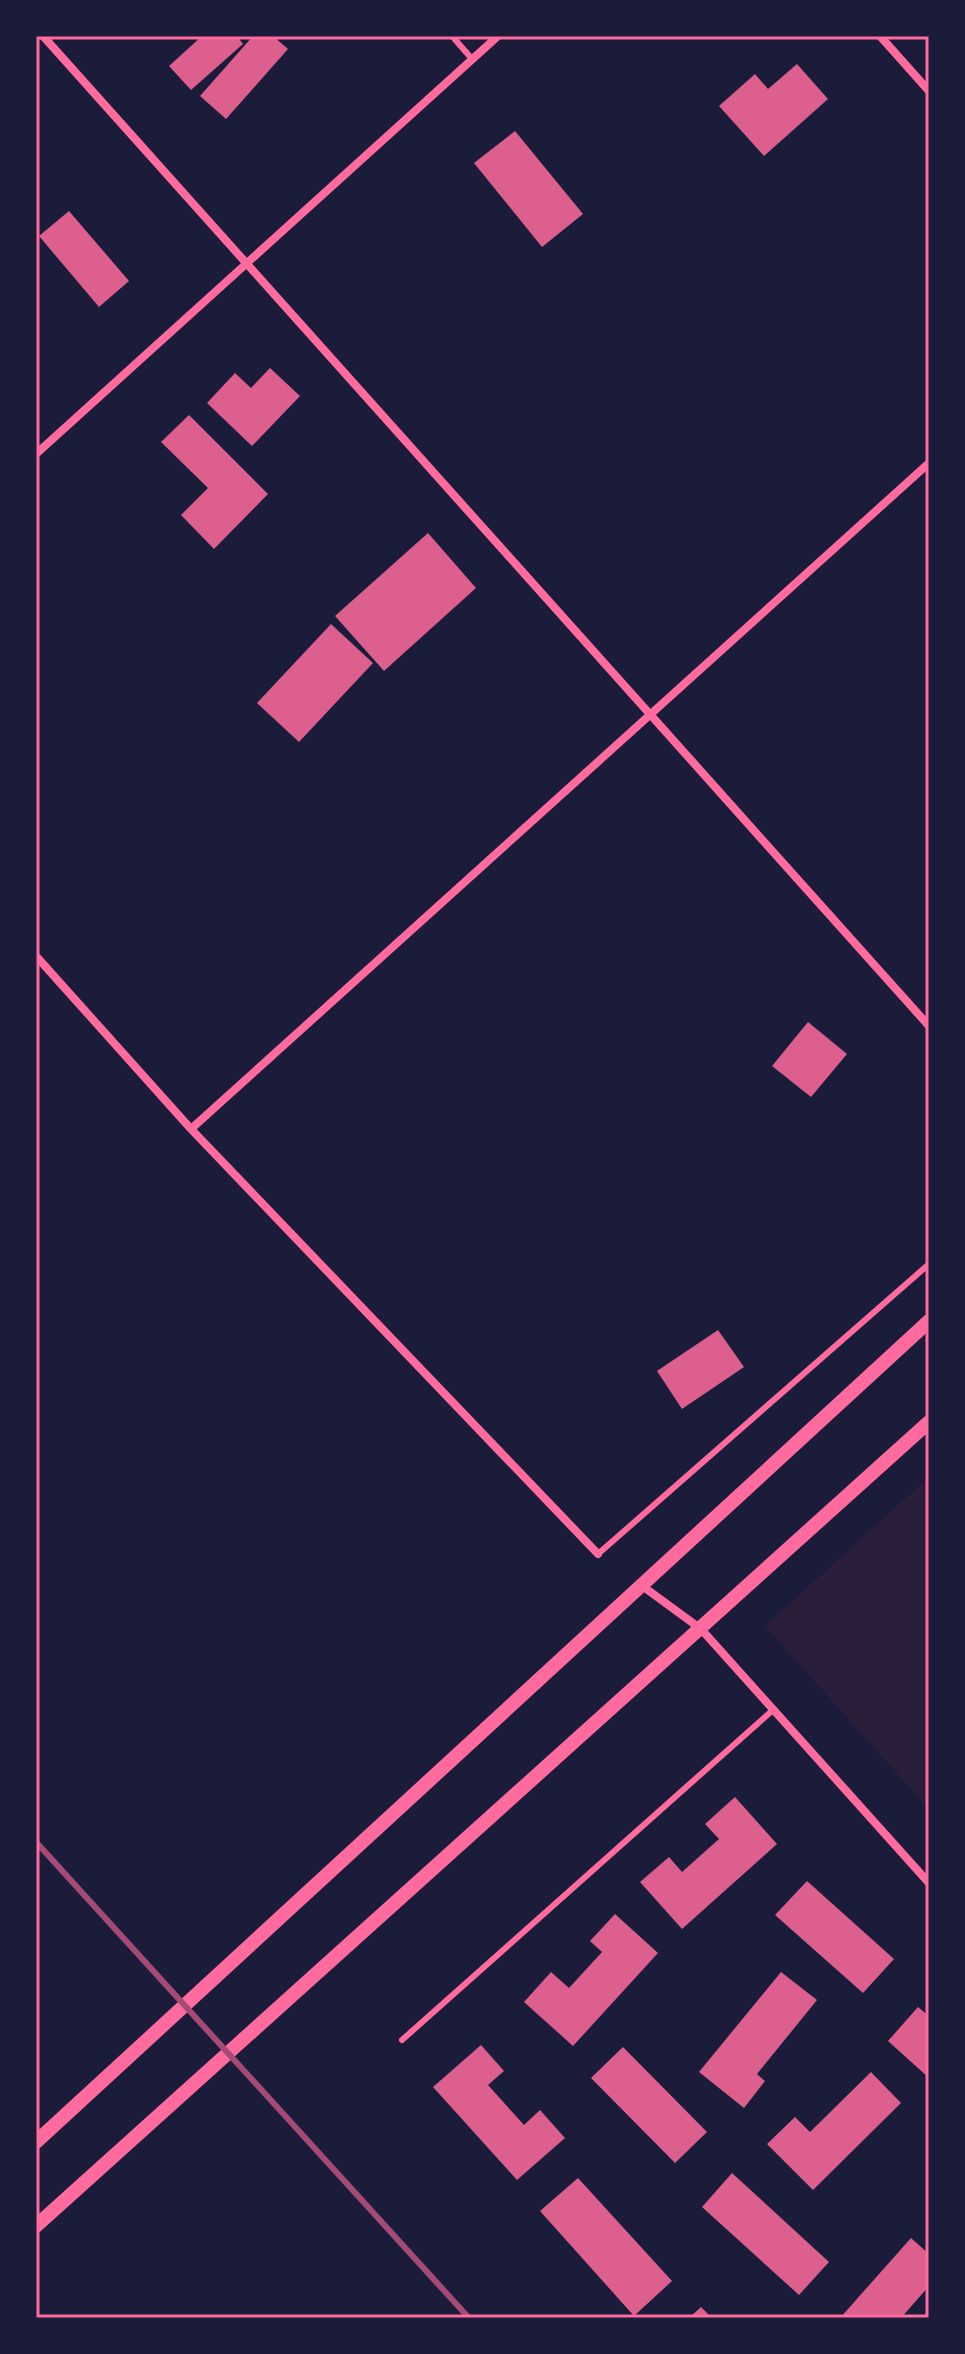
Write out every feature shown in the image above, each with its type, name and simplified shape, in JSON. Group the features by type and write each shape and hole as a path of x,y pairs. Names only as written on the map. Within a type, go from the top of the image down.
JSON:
{"street":[{"path":"43,36 929,1026"},
{"path":"36,454 498,36"},
{"path":"880,36 929,91"},
{"path":"191,1129 929,463"},
{"path":"36,956 191,1129 598,1554"},
{"path":"36,2142 929,1321"},
{"path":"36,2226 929,1422"},
{"path":"641,1585 701,1629 929,1883"}],"lane":[{"path":"452,36 472,59"},
{"path":"598,1554 929,1264"},
{"path":"402,2040 774,1709"}],"shaded area":[{"path":"929,1477 929,1809 765,1626"}],"building":[{"path":"202,36 237,36 243,44 191,90 169,66"},
{"path":"253,36 273,36 288,49 226,119 200,96"},
{"path":"797,64 828,99 764,156 719,106 755,74 768,89"},
{"path":"515,131 583,214 542,247 474,163"},
{"path":"69,211 129,281 99,307 39,236"},
{"path":"270,368 300,396 252,446 207,403 235,373 251,388"},
{"path":"189,415 268,494 214,549 181,515 208,488 161,442"},
{"path":"428,533 476,588 384,671 335,616"},
{"path":"331,624 373,663 299,742 257,703"},
{"path":"808,1022 847,1054 811,1097 772,1066"},
{"path":"718,1330 744,1367 682,1409 657,1371"},
{"path":"735,1797 777,1844 682,1929 640,1882 669,1857 682,1872 719,1839 705,1824"},
{"path":"807,1881 894,1959 863,1993 775,1915"},
{"path":"615,1914 658,1953 573,2046 524,2002 551,1972 569,1988 602,1952 590,1941"},
{"path":"781,1972 817,2000 757,2074 765,2081 744,2108 699,2072"},
{"path":"918,2007 929,2016 929,2078 888,2041"},
{"path":"481,2045 504,2071 488,2085 524,2125 540,2110 565,2138 517,2180 433,2087"},
{"path":"623,2047 707,2132 675,2163 591,2078"},
{"path":"871,2072 901,2103 813,2190 767,2144 795,2117 810,2132"},
{"path":"732,2173 829,2262 799,2295 702,2207"},
{"path":"578,2178 672,2281 634,2316 540,2211"},
{"path":"911,2238 929,2254 929,2286 901,2318 840,2318"},
{"path":"701,2307 712,2318 689,2318"}],"railway":[{"path":"36,1842 469,2318"}]}
